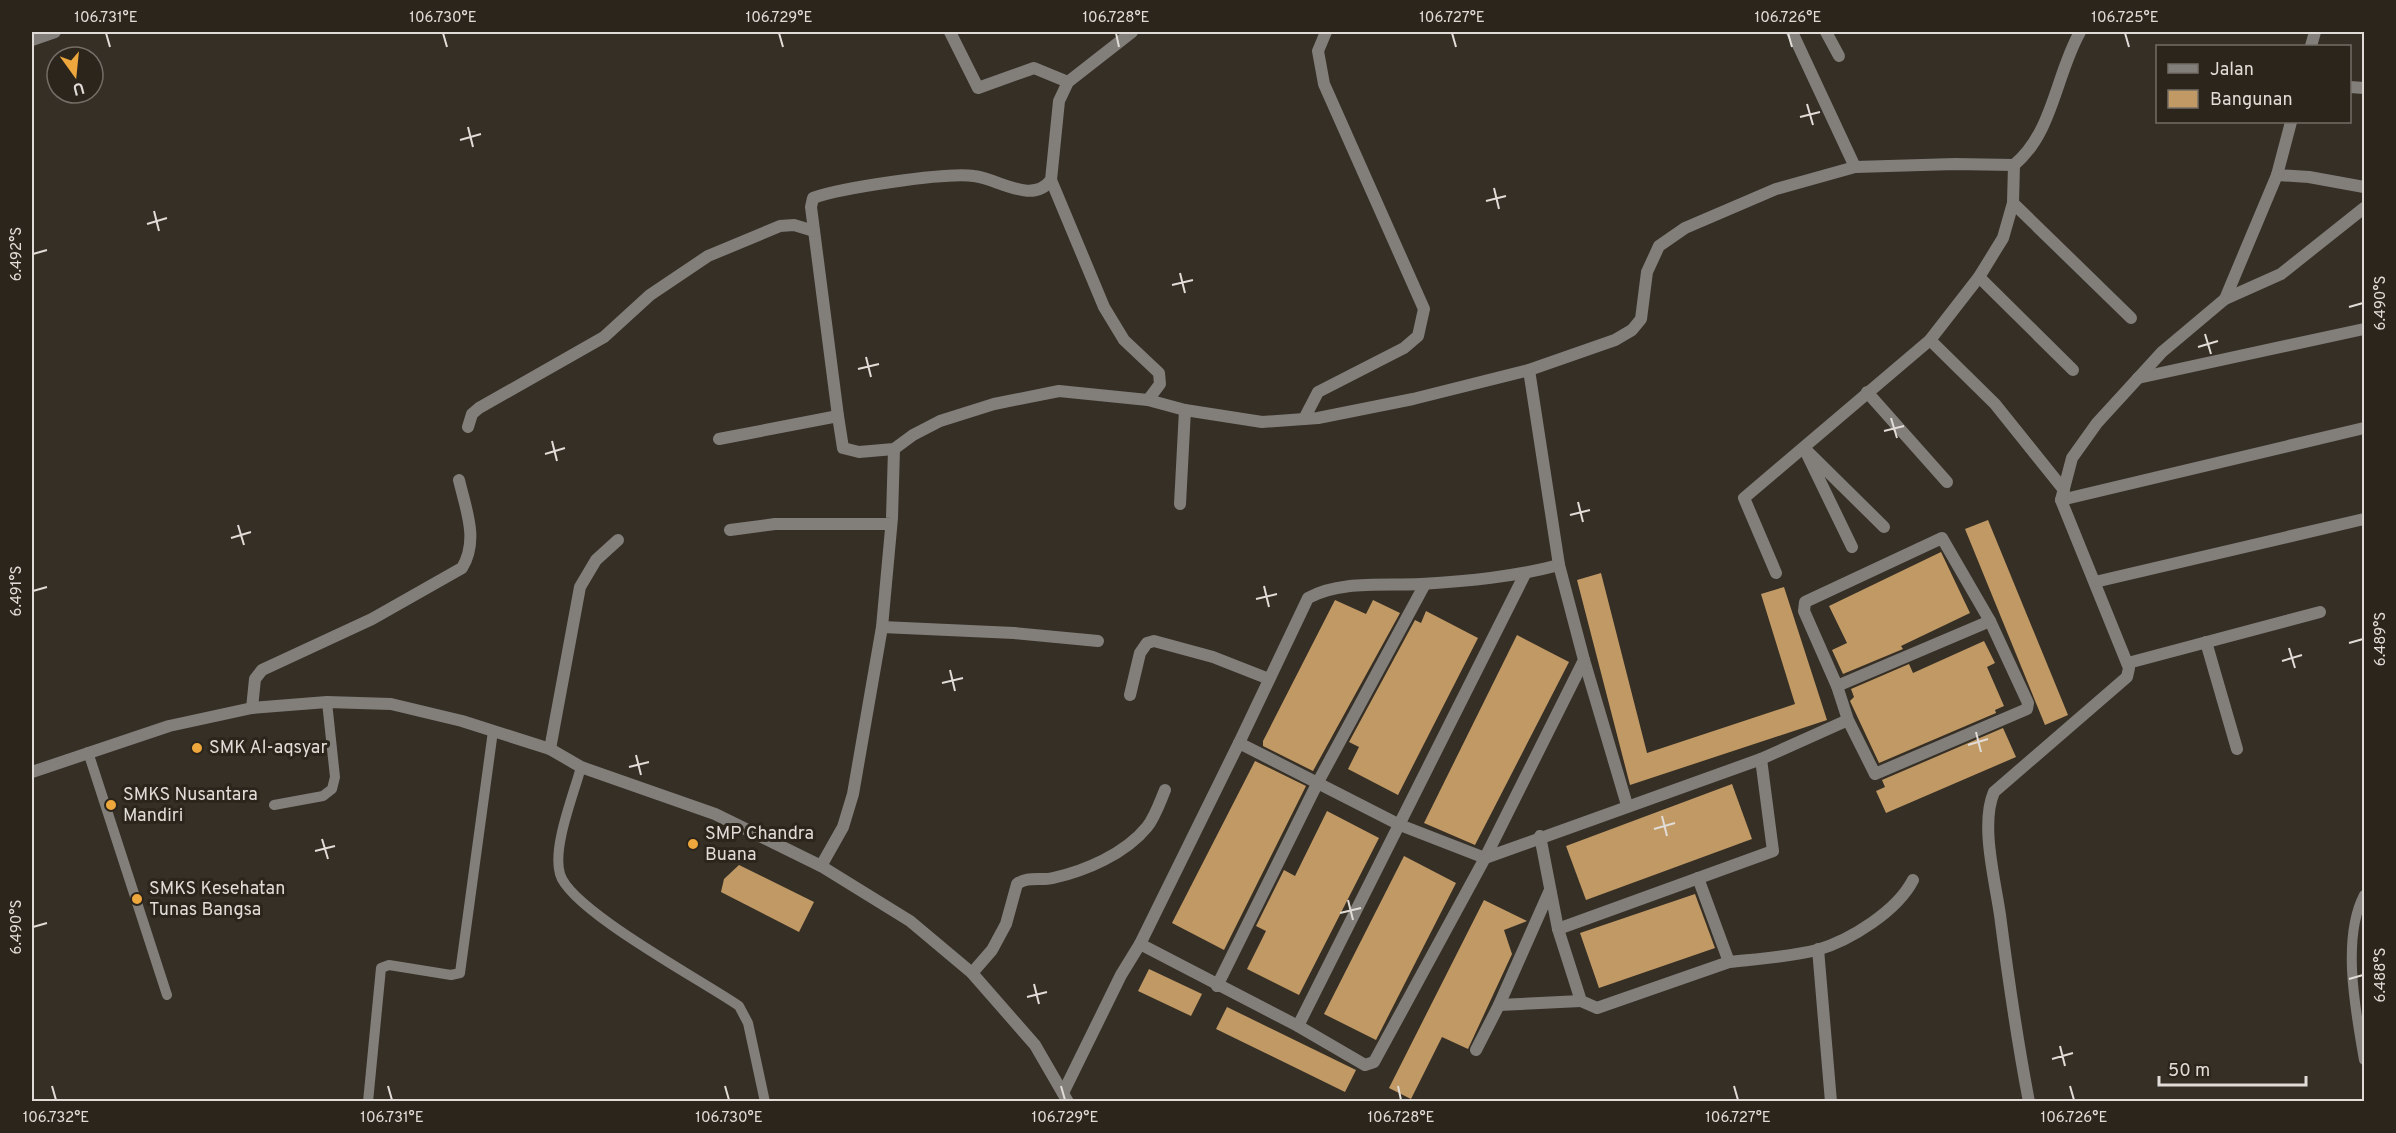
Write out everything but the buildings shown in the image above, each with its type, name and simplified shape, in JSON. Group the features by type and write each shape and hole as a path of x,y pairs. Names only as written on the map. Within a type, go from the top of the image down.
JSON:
{"street":[{"path":"32,40 55,32"},
{"path":"950,32 978,88 1034,68 1068,82"},
{"path":"1132,32 1068,82 1059,101 1051,180 1104,307 1125,340 1159,373 1160,384 1148,400"},
{"path":"1304,419 1318,392 1404,348 1418,336 1424,309 1324,84 1318,51 1326,32"},
{"path":"1792,32 1855,167"},
{"path":"1826,32 1839,56"},
{"path":"1051,180 1044,189 1033,192 974,176 937,177 813,198 811,207 843,448 859,452 894,449 913,435 940,421 1016,399 1059,391 1148,400 1185,410 1262,422 1304,419 1413,399 1529,370 1615,340 1632,330 1641,319 1652,258 1659,246 1684,228 1776,189 1855,167 2014,165 2029,152 2039,135 2080,32"},
{"path":"2225,300 2277,175 2291,123"},
{"path":"1776,573 1744,498 1930,340 1979,277 2003,238 2013,203 2014,165"},
{"path":"2277,175 2309,177 2364,187"},
{"path":"2013,203 2131,318"},
{"path":"2062,495 2072,458 2097,423 2162,352 2225,300 2281,274 2364,208"},
{"path":"468,426 472,414 479,408 604,337 657,290 708,256 780,226 794,225 814,231"},
{"path":"1979,277 2073,370"},
{"path":"2138,378 2364,329"},
{"path":"1930,340 1995,404 2062,495 2128,663 2127,677 1994,792 1989,803 1992,858 2010,996 2029,1101"},
{"path":"1529,370 1559,565 1584,660 1627,805"},
{"path":"1867,392 1947,482"},
{"path":"1180,504 1185,410"},
{"path":"719,439 838,416"},
{"path":"2062,495 2364,428"},
{"path":"1804,448 1884,527"},
{"path":"1804,448 1852,547"},
{"path":"821,866 849,812 882,627 891,524 894,449"},
{"path":"252,708 255,679 261,670 372,619 462,568 469,556 471,531 459,480"},
{"path":"2095,582 2364,519"},
{"path":"730,530 775,524 891,524"},
{"path":"1938,538 1947,542 1990,621 2028,703 2024,712 1875,774 1848,720 1837,686 1804,611 1805,602 1938,538"},
{"path":"550,749 580,587 596,560 618,540"},
{"path":"1066,1097 1121,975 1140,944 1308,598 1321,591 1338,587 1425,584 1525,574 1559,565"},
{"path":"1298,1026 1525,574"},
{"path":"1217,986 1317,782 1425,584"},
{"path":"2128,663 2320,612"},
{"path":"1837,686 1990,621"},
{"path":"882,627 1014,633 1098,641"},
{"path":"1130,694 1140,653 1147,643 1154,641 1213,657 1269,679"},
{"path":"2206,642 2238,749"},
{"path":"1140,944 1217,986 1298,1026 1365,1065 1374,1062 1485,858 1584,660"},
{"path":"32,772 170,726 252,708 327,702 391,704 493,731 550,749 582,767 715,814 821,866 910,921 972,973 1035,1045 1066,1097"},
{"path":"1239,744 1400,825 1485,858 1540,836 1761,759 1848,720"},
{"path":"1558,928 1773,851 1761,759"},
{"path":"972,973 992,950 1005,924 1017,884 1024,880 1051,879 1076,871 1100,861 1137,838 1148,826 1165,790"},
{"path":"1540,836 1558,928 1581,1001"},
{"path":"1698,878 1729,962"},
{"path":"1499,1005 1581,1001 1597,1008 1729,962 1818,950 1885,914 1906,894 1913,880"},
{"path":"1476,1050 1499,1005 1550,890"},
{"path":"1818,950 1831,1101"}],"lane":[{"path":"274,804 323,796 332,789 335,777 327,702"},
{"path":"368,1101 381,968 389,965 452,975 460,973 493,731"},
{"path":"88,752 167,995"},
{"path":"582,767 559,857 560,873 565,885 604,921 739,1006 748,1023 765,1101"},
{"path":"2364,895 2357,910 2351,985 2364,1060"}],"place":[{"name":"SMK Al-aqsyar","path":"197,748"},
{"name":"SMKS Nusantara Mandiri","path":"111,805"},
{"name":"SMP Chandra Buana","path":"693,844"},
{"name":"SMKS Kesehatan Tunas Bangsa","path":"137,899"}]}
